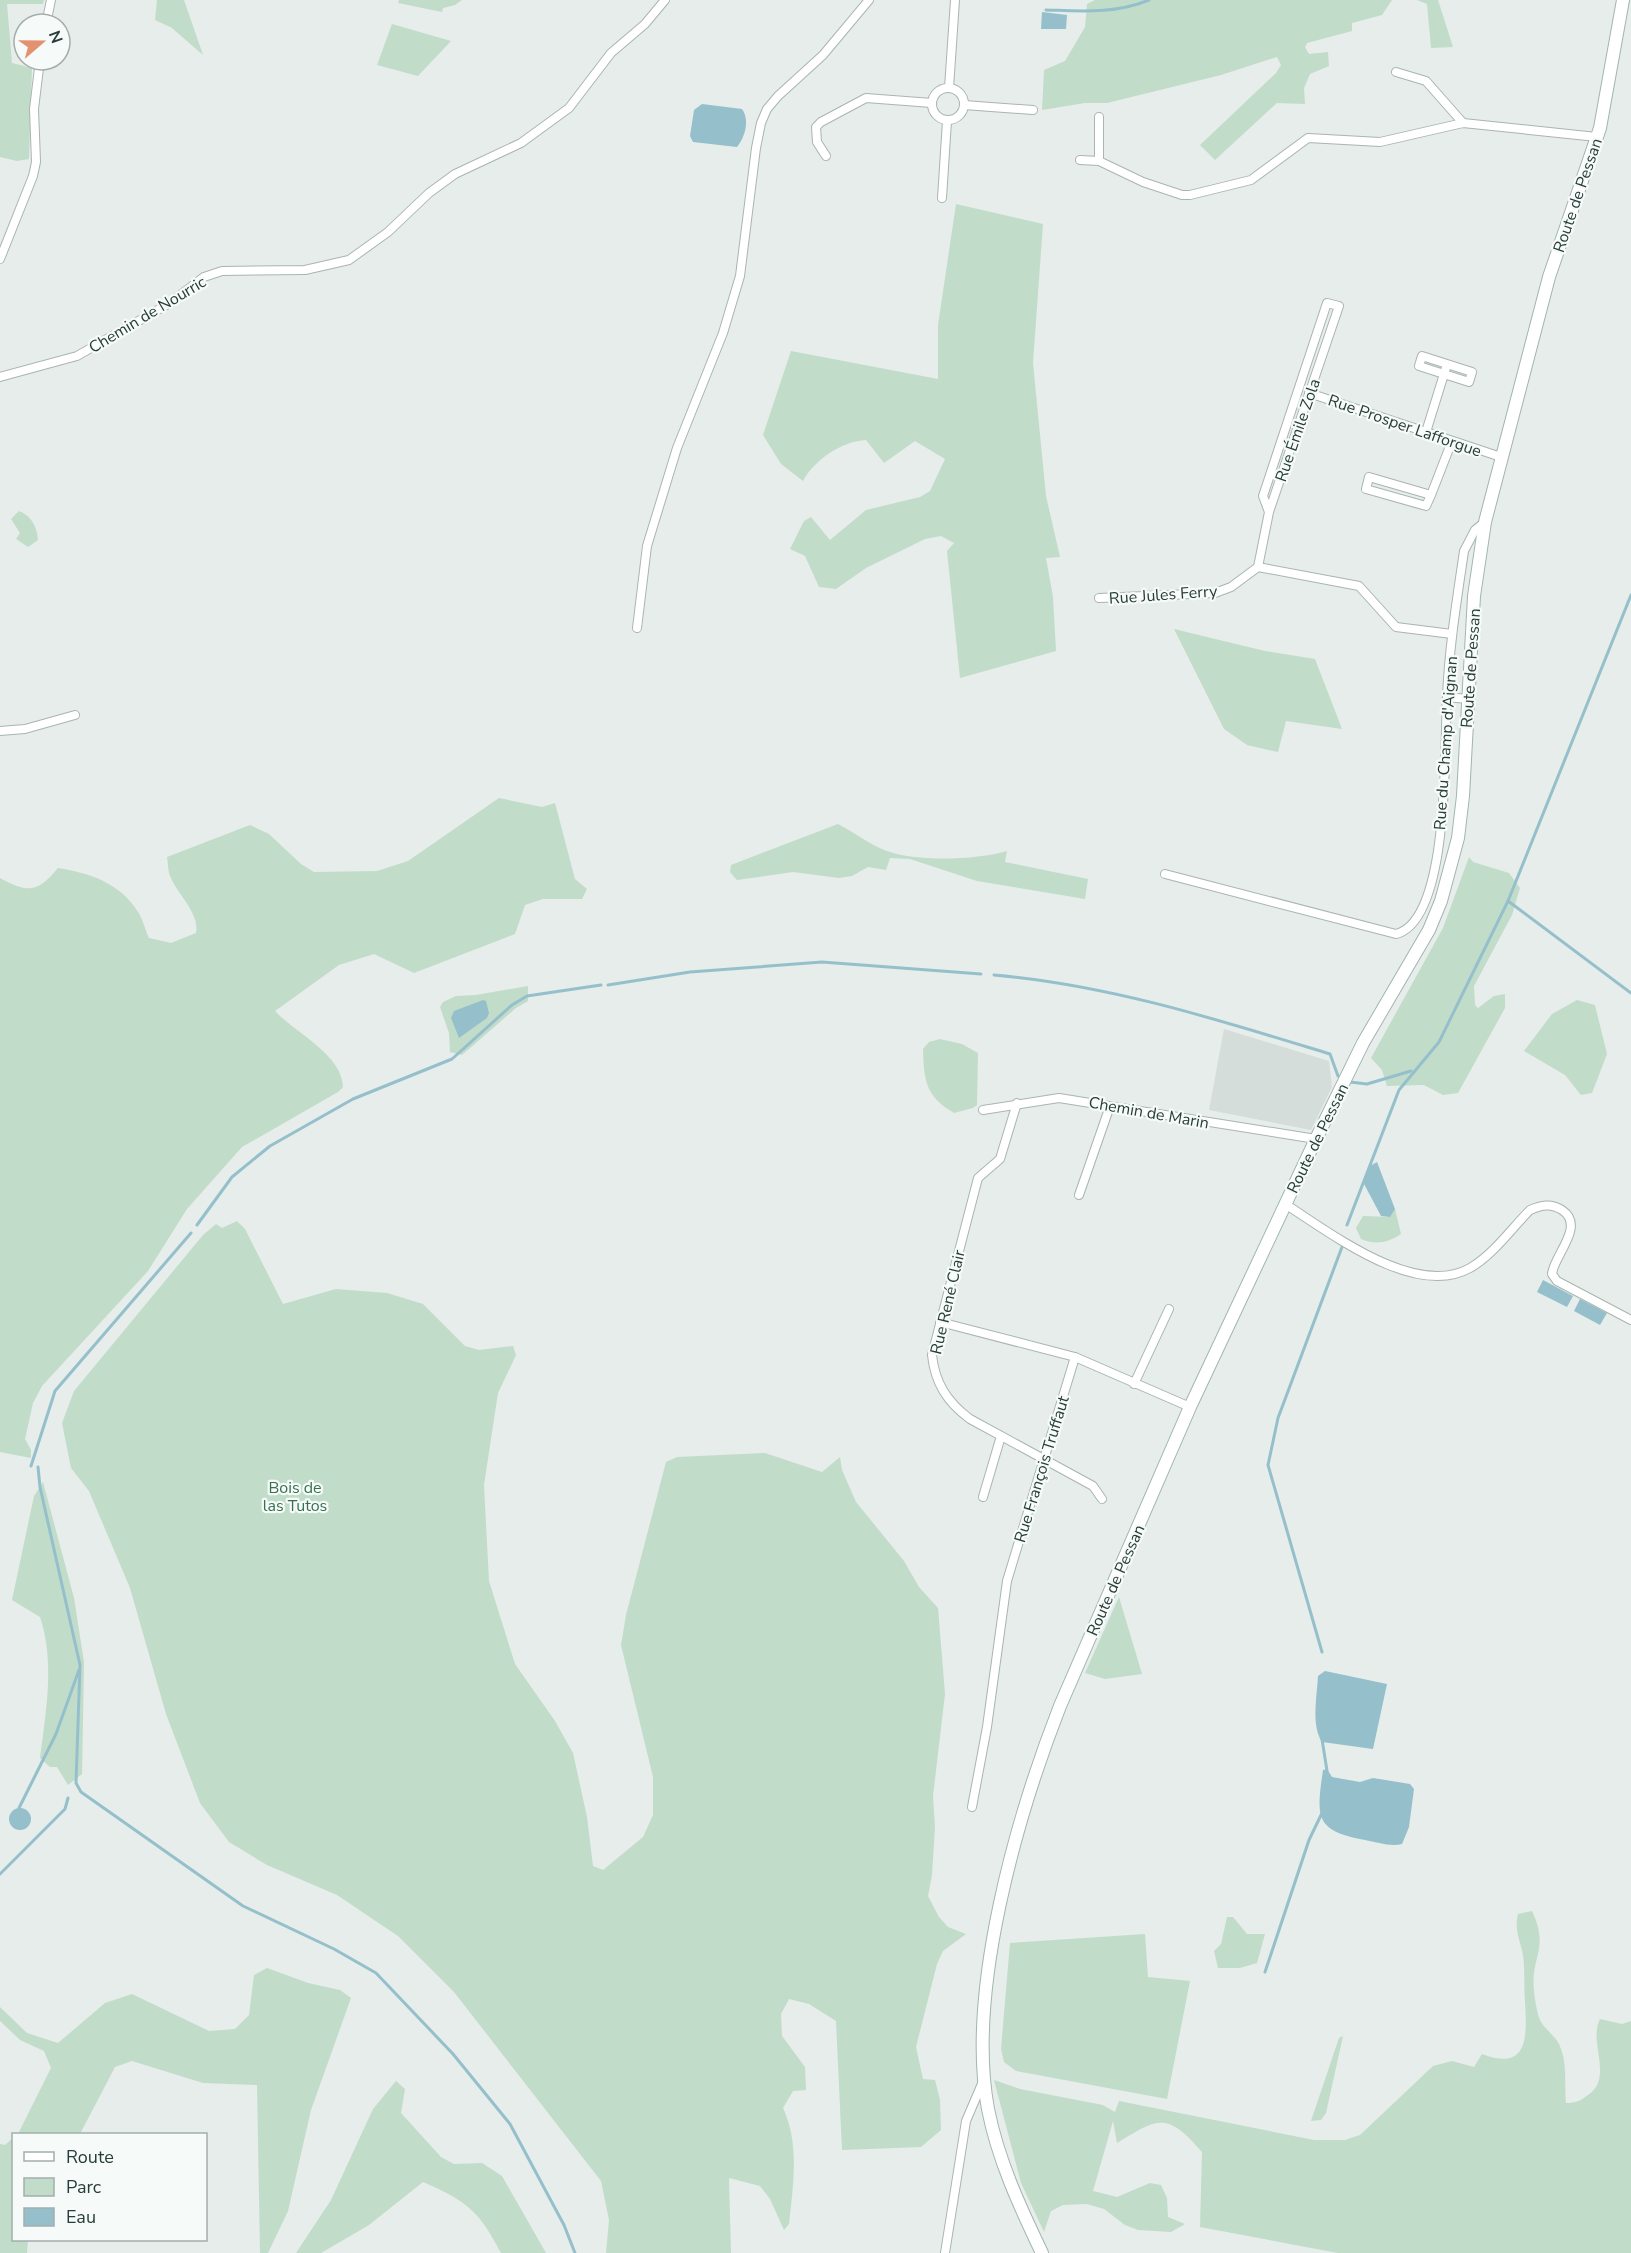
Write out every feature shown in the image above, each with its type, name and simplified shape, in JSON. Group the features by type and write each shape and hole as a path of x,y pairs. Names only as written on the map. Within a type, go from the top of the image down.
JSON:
{"main road":[{"name":"Route de Pessan","path":"1042,2253 1001,2157 988,2108 984,2078 984,2022 996,1929 1027,1797 1060,1706 1190,1407 1363,1043 1429,930 1441,901 1458,838 1463,796 1474,596 1485,522 1549,277 1597,137 1623,0"}],"street":[{"name":"Chemin de Nourric","path":"0,377 76,356 170,303 204,277 222,271 305,270 348,260 375,243 429,193 455,174 520,143 569,108 611,53 645,24 665,0"},
{"path":"637,628 647,546 677,448 723,333 741,276 761,123 767,110 778,96 823,55 869,0"},
{"path":"949,88 955,0"},
{"path":"0,259 36,162 34,109 39,72"},
{"path":"1396,72 1426,81 1463,123"},
{"path":"949,88 960,93 964,105 959,117 947,121 936,115 932,103 938,92 949,88"},
{"path":"826,156 817,142 816,128 821,122 866,98 932,103"},
{"path":"964,105 1033,110"},
{"path":"1099,117 1099,161"},
{"path":"942,198 947,121"},
{"path":"1080,160 1099,161 1143,182 1182,195 1190,195 1251,180 1308,138 1380,142 1463,123 1597,137"},
{"name":"Rue Émile Zola","path":"1258,567 1269,512 1339,306 1328,303 1263,496 1269,512"},
{"path":"1422,356 1472,372 1469,382 1444,374 1419,366 1422,356"},
{"path":"1426,432 1447,364"},
{"name":"Rue Prosper Lafforgue","path":"1310,393 1501,457"},
{"path":"1431,495 1369,477 1366,489 1426,506 1431,495 1452,441"},
{"name":"Rue du Champ d'Aignan","path":"1165,874 1396,934 1404,932 1426,899 1434,871 1445,782 1446,698 1452,634 1464,551 1475,530 1485,522"},
{"path":"1258,567 1359,586 1396,627 1452,634"},
{"name":"Rue Jules Ferry","path":"1099,598 1215,593 1231,587 1258,567"},
{"path":"1446,698 1467,699"},
{"path":"0,731 25,729 75,715"},
{"name":"Chemin de Marin","path":"983,1110 1059,1098 1316,1139"},
{"name":"Rue René Clair","path":"1017,1103 1000,1159 978,1178 932,1355 938,1383 956,1408 1000,1436 1093,1486 1102,1499"},
{"path":"1079,1195 1110,1106"},
{"path":"1285,1204 1348,1244 1400,1270 1442,1276 1458,1273 1476,1263 1530,1210 1540,1206 1553,1206 1569,1216 1571,1224 1570,1232 1553,1267 1552,1274 1557,1281 1631,1320"},
{"path":"1134,1384 1169,1308"},
{"path":"940,1322 1075,1357 1190,1407"},
{"name":"Rue François Truffaut","path":"972,1807 987,1727 1007,1581 1075,1357"},
{"path":"982,1497 1000,1436"},
{"path":"945,2253 966,2121 984,2078"}],"shaded area":[{"path":"1224,1029 1329,1061 1332,1087 1311,1130 1209,1110"}],"green space":[{"path":"0,0 44,0 43,4 7,4 12,72 32,72 29,159 17,161 0,157"},
{"path":"157,0 184,0 203,55 172,28 155,20"},
{"path":"399,0 462,0 455,5 443,8 442,12 398,3"},
{"path":"1095,0 1392,0 1382,15 1352,23 1352,31 1307,43 1305,47 1309,54 1328,52 1329,66 1310,74 1304,88 1305,104 1277,103 1215,160 1200,145 1276,73 1281,65 1277,57 1221,75 1107,103 1085,103 1042,110 1044,70 1065,61 1085,27 1087,4"},
{"path":"1417,0 1438,0 1453,47 1431,48 1427,4"},
{"path":"392,24 451,41 418,76 377,65"},
{"path":"956,204 1043,224 1033,363 1046,496 1060,557 1046,558 1053,597 1056,651 960,678 947,551 954,543 941,536 925,539 866,568 836,589 819,587 805,556 790,549 804,521 811,517 830,540 866,510 920,497 930,491 945,459 915,441 884,463 866,440 857,441 838,448 821,459 803,481 781,464 763,435 791,351 938,379 938,325"},
{"path":"19,511 33,522 36,531 38,540 28,547 16,539 20,533 11,519"},
{"path":"1174,629 1265,651 1315,659 1342,729 1286,721 1278,752 1247,745 1224,729"},
{"path":"499,798 542,807 555,803 575,879 587,889 582,899 543,899 525,905 515,934 414,973 374,954 339,965 275,1011 335,1064 341,1075 343,1087 242,1147 187,1209 148,1271 42,1386 33,1403 25,1439 31,1450 31,1458 0,1452 0,878 18,887 32,888 45,882 58,868 93,876 113,887 131,902 140,915 149,938 171,943 196,933 196,926 195,918 170,876 167,857 250,825 269,834 301,864 314,872 377,871 408,861"},
{"path":"838,824 868,842 899,855 963,858 1007,851 1005,862 1088,879 1085,899 977,881 910,859 890,858 886,870 868,867 852,876 839,878 793,872 737,880 730,872 731,865"},
{"path":"1469,857 1473,862 1509,873 1520,888 1512,915 1474,986 1475,1005 1478,1008 1494,996 1505,994 1505,1008 1458,1093 1443,1095 1424,1085 1387,1086 1382,1070 1371,1058 1443,928"},
{"path":"528,986 528,1001 516,1008 462,1055 450,1052 449,1033 440,1007 443,1002 456,996"},
{"path":"1577,1000 1595,1005 1607,1054 1592,1093 1581,1095 1565,1075 1524,1051 1552,1014"},
{"path":"940,1039 962,1044 978,1053 977,1105 973,1108 954,1113 937,1100 928,1086 924,1070 923,1049 929,1042"},
{"path":"1395,1209 1401,1234 1381,1242 1361,1239 1356,1228 1363,1216 1389,1217"},
{"name":"Bois de las Tutos","path":"237,1221 245,1229 283,1304 336,1289 387,1293 423,1304 465,1346 479,1350 513,1346 516,1355 498,1393 484,1485 489,1581 515,1664 555,1721 573,1753 587,1817 593,1866 603,1870 643,1837 653,1815 653,1777 621,1645 626,1615 666,1462 677,1457 765,1453 822,1472 840,1457 842,1470 856,1502 904,1561 919,1587 938,1608 945,1694 933,1796 935,1827 932,1875 928,1896 939,1917 948,1927 966,1934 943,1951 937,1964 916,2047 923,2079 935,2080 940,2100 941,2130 921,2147 842,2150 836,2021 809,2004 789,1999 781,2014 782,2036 805,2067 806,2090 793,2091 783,2108 792,2136 794,2165 789,2224 784,2230 770,2199 760,2186 729,2178 731,2253 606,2253 609,2220 601,2181 454,1992 398,1936 337,1895 267,1865 229,1842 200,1803 166,1714 130,1588 89,1491 71,1468 62,1423 74,1391 203,1235 216,1224 222,1228"},
{"path":"43,1482 74,1598 84,1662 82,1774 68,1785 57,1767 50,1767 40,1758 47,1705 48,1669 45,1634 40,1617 12,1600 34,1496"},
{"path":"1119,1597 1142,1674 1105,1679 1085,1673"},
{"path":"1532,1911 1539,1935 1534,1979 1538,2015 1562,2051 1565,2066 1566,2103 1585,2097 1595,2088 1599,2079 1597,2028 1600,2019 1622,2024 1631,2021 1631,2253 1338,2253 1200,2227 1202,2152 1180,2130 1163,2123 1144,2128 1117,2143 1113,2121 1093,2191 1117,2197 1150,2183 1161,2185 1167,2198 1168,2217 1185,2224 1171,2232 1138,2230 1125,2225 1104,2209 1087,2204 1063,2205 1051,2211 1044,2232 1021,2183 994,2080 1020,2089 1103,2105 1115,2112 1119,2101 1314,2140 1345,2140 1360,2135 1433,2066 1452,2061 1474,2067 1482,2054 1509,2058 1517,2054 1525,2038 1526,2027 1524,1961 1517,1930 1517,1919 1518,1914"},
{"path":"1227,1917 1233,1917 1247,1934 1265,1934 1257,1963 1240,1968 1218,1968 1214,1951 1221,1944"},
{"path":"1145,1934 1148,1977 1190,1981 1167,2099 1016,2071 1004,2062 1001,2049 1010,1943"},
{"path":"267,1968 308,1983 340,1990 351,1998 311,2110 288,2211 268,2253 260,2253 257,2085 203,2083 132,2061 115,2067 81,2133 18,2133 51,2068 44,2051 20,2040 0,2021 0,2007 27,2033 58,2043 105,2003 132,1994 209,2031 235,2029 249,2015 254,1975"},
{"path":"1343,2036 1326,2113 1321,2120 1311,2121 1339,2038"},
{"path":"396,2081 405,2089 401,2113 441,2157 454,2164 482,2163 502,2176 546,2253 501,2253 486,2227 470,2209 451,2195 423,2182 369,2225 321,2253 296,2253 331,2200 373,2109"},
{"path":"12,2139 12,2241 28,2241 27,2253 0,2253 0,2144 5,2145"}],"water":[{"path":"1042,12 1067,15 1066,29 1041,29"},
{"path":"702,104 742,109 746,118 746,128 737,147 693,142 690,136 694,110"},
{"path":"483,1000 486,1001 489,1013 487,1018 459,1038 451,1018 454,1011"},
{"path":"1377,1162 1395,1209 1390,1217 1381,1216 1363,1182 1370,1166"},
{"path":"1543,1280 1573,1296 1567,1307 1537,1292"},
{"path":"1580,1299 1607,1313 1600,1325 1574,1311"},
{"path":"1325,1671 1387,1684 1373,1749 1322,1742 1317,1727 1316,1710 1318,1676"},
{"path":"1327,1769 1332,1777 1360,1782 1373,1778 1410,1784 1414,1789 1409,1827 1402,1844 1388,1845 1349,1836 1328,1827 1320,1811 1323,1770"},
{"path":"20,1808 28,1811 31,1819 28,1827 20,1830 12,1827 9,1819 12,1811"}],"waterway":[{"path":"1046,10 1111,10 1149,0"},
{"path":"1347,1225 1399,1090 1439,1042 1508,901 1631,595"},
{"path":"1508,901 1631,993"},
{"path":"608,985 690,972 822,962 981,974"},
{"path":"994,975 1122,995 1247,1029 1330,1054 1338,1076"},
{"path":"197,1225 232,1177 270,1146 353,1099 452,1059 512,1005 527,996 601,985"},
{"path":"1350,1082 1367,1084 1411,1071"},
{"path":"31,1466 55,1391 191,1233"},
{"path":"1322,1652 1268,1465 1278,1418 1342,1247"},
{"path":"38,1467 40,1487 80,1665 76,1783 81,1792 243,1906 334,1949 376,1973 453,2054 510,2124 564,2225 575,2253"},
{"path":"19,1808 56,1734 79,1670"},
{"path":"1322,1739 1327,1771"},
{"path":"0,1874 65,1809 68,1798"},
{"path":"1265,1972 1309,1840 1322,1813"}]}
